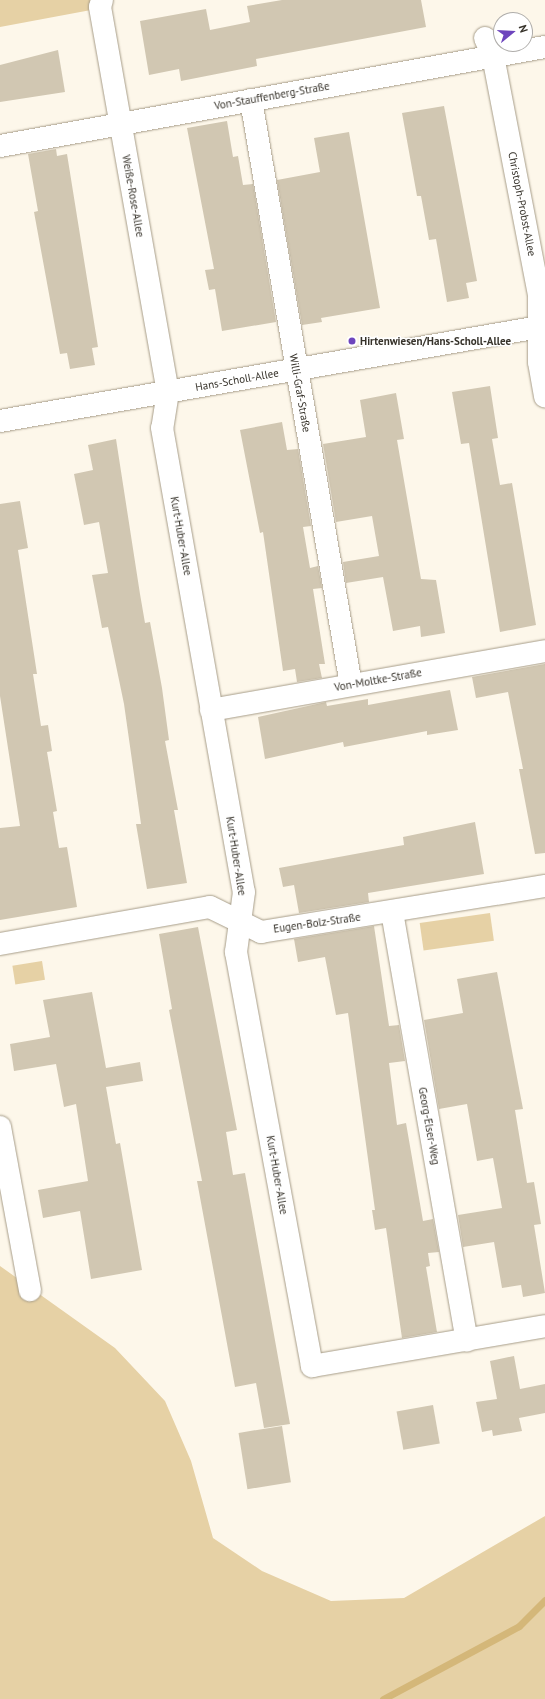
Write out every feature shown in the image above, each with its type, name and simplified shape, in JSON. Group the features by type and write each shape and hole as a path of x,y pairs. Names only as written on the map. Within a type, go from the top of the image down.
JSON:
{"street":[{"name":"Weiße-Rose-Allee","path":"102,0 100,7 168,392"},
{"name":"Von-Stauffenberg-Straße","path":"0,146 251,100 489,47 545,47"},
{"name":"Christoph-Probst-Allee","path":"489,47 539,294 542,327 539,362 545,396"},
{"name":"Willi-Graf-Straße","path":"251,100 351,685"},
{"name":"Hans-Scholl-Allee","path":"0,421 542,327"},
{"name":"Kurt-Huber-Allee","path":"168,392 162,428 244,892 236,952 312,1366 466,1340"},
{"name":"Von-Moltke-Straße","path":"211,710 545,651"},
{"name":"Eugen-Bolz-Straße","path":"0,944 210,907 261,932 392,912 545,886"},
{"name":"Georg-Elser-Weg","path":"392,912 466,1340"},
{"path":"0,1127 30,1290"},
{"path":"466,1340 545,1326"}],"shaded area":[{"path":"0,0 93,0 91,10 0,27"},
{"path":"490,913 494,941 424,951 420,923"},
{"path":"42,961 45,980 15,984 12,966"},
{"path":"0,1266 115,1348 165,1401 191,1461 213,1538 262,1571 331,1601 404,1598 545,1516 545,1699 0,1699"}],"building":[{"path":"282,0 421,0 426,27 256,59 257,66 181,81 179,69 149,75 140,21 206,9 210,30 250,22 247,6"},
{"path":"58,50 65,92 0,102 0,65"},
{"path":"444,106 477,281 466,283 469,298 447,302 436,239 429,240 421,196 417,196 402,113"},
{"path":"227,121 233,157 238,156 243,185 253,184 276,322 222,331 215,289 209,290 205,270 214,269 187,128"},
{"path":"349,132 380,308 321,318 322,322 302,325 277,180 320,172 314,138"},
{"path":"56,149 57,156 67,154 98,347 92,348 95,365 70,369 67,353 60,354 34,212 38,211 28,154"},
{"path":"490,386 498,438 492,439 500,485 512,483 536,625 500,632 469,443 461,444 452,392"},
{"path":"396,393 404,439 397,440 421,579 436,580 445,633 421,637 420,626 393,631 383,577 346,583 343,562 379,556 372,516 336,522 323,444 366,437 360,400"},
{"path":"282,422 287,450 298,449 311,526 303,527 310,568 318,566 322,588 313,589 325,664 319,664 322,678 297,682 295,669 283,671 263,532 260,533 240,430"},
{"path":"116,439 145,623 150,622 162,688 169,740 165,741 178,810 174,810 187,883 147,889 136,824 141,824 124,704 108,627 102,628 92,575 108,573 99,522 84,525 74,474 93,470 88,445"},
{"path":"20,501 28,548 18,550 37,674 33,674 41,726 48,725 52,751 47,752 57,811 53,812 59,848 67,847 77,907 0,920 0,828 20,826 0,696 0,504"},
{"path":"545,664 545,853 535,854 519,769 523,769 508,692 476,698 472,677"},
{"path":"450,690 458,730 427,735 427,731 344,747 343,742 265,759 258,717 326,702 327,706 368,699 368,705"},
{"path":"475,822 484,874 368,893 369,902 299,913 294,885 283,887 279,868 404,845 403,837"},
{"path":"374,926 389,1026 399,1025 405,1061 389,1063 397,1125 406,1123 423,1221 433,1219 439,1252 428,1253 430,1266 426,1267 437,1332 402,1338 386,1228 375,1230 372,1210 375,1210 348,1013 336,1015 325,957 298,962 294,939"},
{"path":"198,927 237,1130 226,1132 233,1175 245,1173 290,1424 264,1428 256,1383 235,1387 197,1181 202,1181 169,1010 172,1009 159,934"},
{"path":"497,972 523,1109 515,1110 527,1183 534,1182 541,1224 534,1225 545,1293 523,1297 521,1285 502,1288 494,1242 463,1247 458,1215 502,1208 493,1158 477,1161 467,1104 439,1109 424,1020 463,1013 457,979"},
{"path":"92,992 106,1068 140,1062 143,1081 106,1087 116,1144 120,1143 142,1270 91,1279 80,1211 43,1218 38,1190 88,1181 76,1104 64,1107 56,1064 14,1071 10,1044 50,1037 43,1000"},
{"path":"514,1356 520,1389 545,1384 545,1413 519,1418 522,1431 493,1436 492,1430 482,1432 476,1402 497,1399 490,1361"},
{"path":"433,1405 440,1443 403,1450 397,1411"},
{"path":"282,1426 291,1482 247,1489 239,1433"}],"waterway":[{"path":"383,1699 519,1626 545,1600"}],"place":[{"name":"Hirtenwiesen/Hans-Scholl-Allee","path":"352,341"}]}
